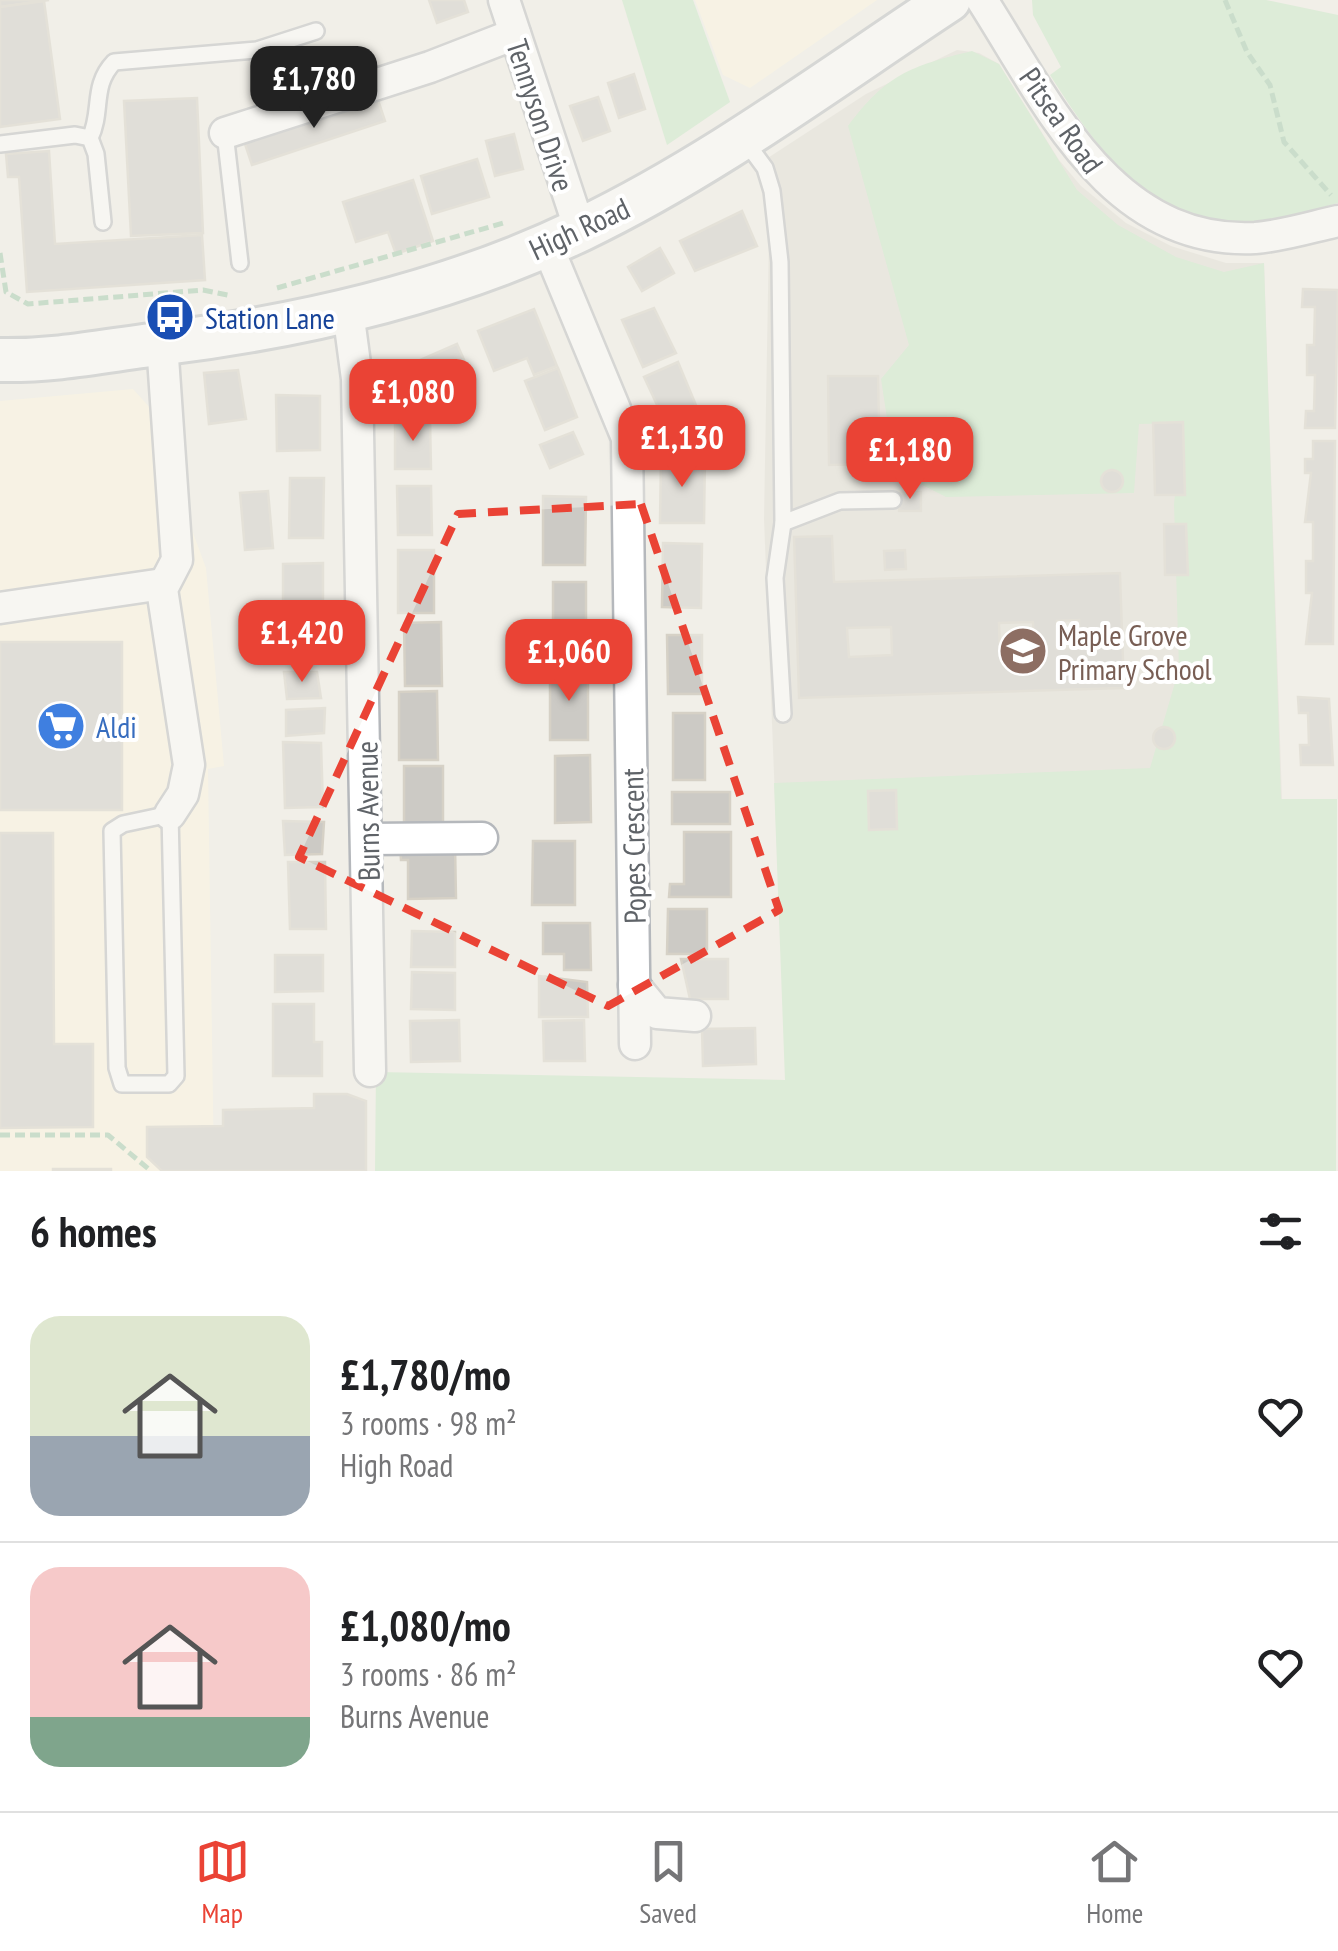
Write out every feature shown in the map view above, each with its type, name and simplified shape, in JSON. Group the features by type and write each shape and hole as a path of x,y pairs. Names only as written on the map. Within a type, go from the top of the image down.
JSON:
{"main road":[{"name":"High Road","path":"0,360 76,358 246,334 418,292 549,232 647,195 949,0"},
{"name":"High Road","path":"0,337 162,343"}],"street":[{"name":"Tennyson Drive","path":"504,0 515,34 549,232"},
{"name":"Pitsea Road","path":"982,0 1094,172 1146,213 1199,232 1255,238 1334,208"},
{"path":"225,133 430,67 515,34"},
{"name":"Popes Crescent","path":"549,232 627,438 635,1044"},
{"name":"Burns Avenue","path":"348,312 357,379 370,1071"},
{"path":"162,343 177,560 163,584 189,765 182,794 170,814"},
{"path":"0,608 163,584"},
{"path":"368,839 482,838"},
{"path":"634,986 657,1013 695,1016"}],"lane":[{"path":"103,222 96,154 90,138 97,123 96,90 114,62 257,50 316,31"},
{"path":"225,133 240,262"},
{"path":"0,144 75,135 90,138"},
{"path":"742,136 765,168 777,230 783,523 775,578 783,714"},
{"path":"783,523 840,501 893,500"},
{"path":"170,814 176,1076 170,1084 122,1084 117,1068 112,831 123,824 170,814"}],"path":[{"path":"1225,0 1248,52 1270,85 1284,142 1334,208"},
{"path":"274,288 512,220 549,232"},
{"path":"0,253 6,292 28,304 203,290 241,296"},
{"path":"0,1135 108,1135 151,1171"}],"highlighted area":[{"path":"641,504 779,910 608,1006 299,857 458,514"}],"shaded area":[{"path":"695,0 877,0 750,88 723,75"},
{"name":"Maple Grove Primary School","path":"957,50 979,53 999,64 1059,160 1081,186 1126,223 1171,246 1226,263 1264,263 1282,800 1171,1171 786,1080 764,519 769,236 761,178 754,167 866,94"},
{"path":"133,389 153,411 154,427 206,568 224,766 208,769 214,1171 0,1171 0,401"}],"green space":[{"path":"622,0 693,0 730,102 667,145"},
{"path":"1032,0 1266,0 1338,15 1338,203 1279,219 1231,222 1196,216 1165,203 1113,162 1070,106 1050,75 1061,67 1033,15"},
{"name":"Maple Grove Primary School","path":"972,51 999,64 1077,190 1118,225 1176,257 1224,272 1264,263 1281,799 1337,799 1336,1171 375,1171 376,1072 785,1080 774,783 1150,768 1179,669 1174,504 1183,423 1139,424 1134,493 946,497 895,471 881,379 909,345 848,126 875,95 901,75"}],"building":[{"path":"0,0 49,0 0,7"},
{"path":"429,0 464,0 468,12 437,23"},
{"path":"44,1 60,119 0,127 0,7"},
{"path":"634,74 645,109 619,118 608,83"},
{"path":"377,97 385,121 252,165 244,141"},
{"path":"598,97 610,131 583,141 570,106"},
{"path":"197,98 203,233 131,236 124,101"},
{"path":"514,134 523,169 495,176 486,141"},
{"path":"49,151 55,244 202,235 205,280 27,292 19,177 8,177 6,154"},
{"path":"477,159 489,197 432,214 421,176"},
{"path":"413,180 433,241 396,254 388,232 356,242 343,202"},
{"path":"742,211 757,246 695,271 680,241"},
{"path":"660,248 674,273 642,291 628,267"},
{"path":"1303,289 1338,290 1335,428 1305,428 1306,411 1314,411 1315,375 1307,375 1307,345 1314,345 1315,307 1302,307"},
{"path":"654,308 676,353 643,367 622,320"},
{"path":"534,309 557,366 534,375 527,358 494,371 478,331"},
{"path":"457,344 469,371 413,395 402,368"},
{"path":"678,362 698,410 666,424 644,377"},
{"path":"558,368 577,417 545,430 525,381"},
{"path":"238,370 246,419 209,424 204,373"},
{"path":"828,376 878,376 880,464 829,465"},
{"path":"276,395 320,396 320,450 277,451"},
{"path":"430,418 431,469 395,469 395,419"},
{"path":"1183,422 1185,495 1155,495 1153,423"},
{"path":"573,432 583,454 550,468 540,445"},
{"path":"1313,441 1335,441 1333,644 1306,644 1312,593 1306,593 1306,561 1313,561 1313,522 1305,522 1311,473 1305,473 1305,459 1313,459"},
{"path":"661,456 705,456 704,523 660,523"},
{"path":"1108,470 1116,470 1123,481 1116,492 1108,492 1101,485 1101,477"},
{"path":"290,478 324,478 323,538 289,538"},
{"path":"397,486 431,486 432,535 398,535"},
{"path":"268,491 273,548 245,550 240,493"},
{"path":"921,492 921,511 899,511 899,493"},
{"path":"543,496 586,497 585,565 543,565"},
{"path":"1164,524 1186,524 1188,575 1165,575"},
{"path":"832,536 834,582 1120,573 1124,688 799,698 794,537","holes":["1079,620 1079,648 1057,649 1057,621","1033,622 1034,650 1000,651 999,623","891,627 892,655 849,657 847,628"]},
{"path":"663,543 702,544 701,608 662,607"},
{"path":"398,550 434,550 434,613 398,613"},
{"path":"905,550 906,569 885,570 884,551"},
{"path":"323,563 323,625 283,626 283,564"},
{"path":"553,582 586,582 586,652 553,652"},
{"path":"441,622 442,686 405,686 404,623"},
{"path":"281,633 316,634 319,661 283,663"},
{"path":"667,635 702,635 702,694 668,694"},
{"name":"Aldi","path":"0,642 122,642 122,810 0,810"},
{"path":"550,668 588,668 588,740 550,740"},
{"path":"284,672 317,672 321,698 287,699"},
{"path":"437,691 438,760 399,760 399,692"},
{"path":"1298,697 1329,699 1333,765 1301,765 1300,745 1309,745 1308,713 1299,713"},
{"path":"325,708 324,733 286,736 286,710"},
{"path":"673,713 705,713 705,780 673,780"},
{"path":"1160,727 1168,727 1175,738 1168,749 1160,749 1153,742 1153,734"},
{"path":"283,742 321,743 323,807 285,808"},
{"path":"590,755 591,822 555,823 555,756"},
{"path":"404,766 443,766 443,831 404,831"},
{"path":"896,790 897,829 869,830 868,791"},
{"path":"672,792 730,792 730,824 672,824"},
{"path":"283,821 324,822 322,854 285,855"},
{"path":"684,832 731,832 731,897 669,897 670,884 684,884"},
{"path":"0,833 53,833 54,1044 93,1044 93,1127 0,1128"},
{"path":"533,841 575,841 575,905 532,905"},
{"path":"455,845 456,898 408,899 408,860 401,860 400,846"},
{"path":"288,862 325,862 326,929 290,929"},
{"path":"668,909 707,909 707,954 667,954"},
{"path":"543,923 590,923 591,970 564,970 564,954 543,954"},
{"path":"412,931 455,932 455,967 411,967"},
{"path":"275,955 323,955 323,991 275,992"},
{"path":"681,959 728,959 728,999 690,999"},
{"path":"412,972 455,973 455,1010 411,1009"},
{"path":"539,976 587,982 588,1017 539,1017"},
{"path":"273,1004 314,1004 314,1042 322,1042 322,1076 273,1076"},
{"path":"459,1020 460,1061 411,1062 410,1021"},
{"path":"584,1020 585,1061 544,1061 543,1021"},
{"path":"755,1028 756,1064 703,1066 702,1029"},
{"path":"314,1094 347,1094 366,1101 366,1171 162,1171 147,1157 147,1127 223,1126 223,1110 314,1108"},
{"path":"111,1169 111,1171 53,1171"}],"place":[{"name":"Station Lane","path":"170,317"},
{"name":"Maple Grove Primary School","path":"1023,651"},
{"name":"Aldi","path":"61,726"}]}
